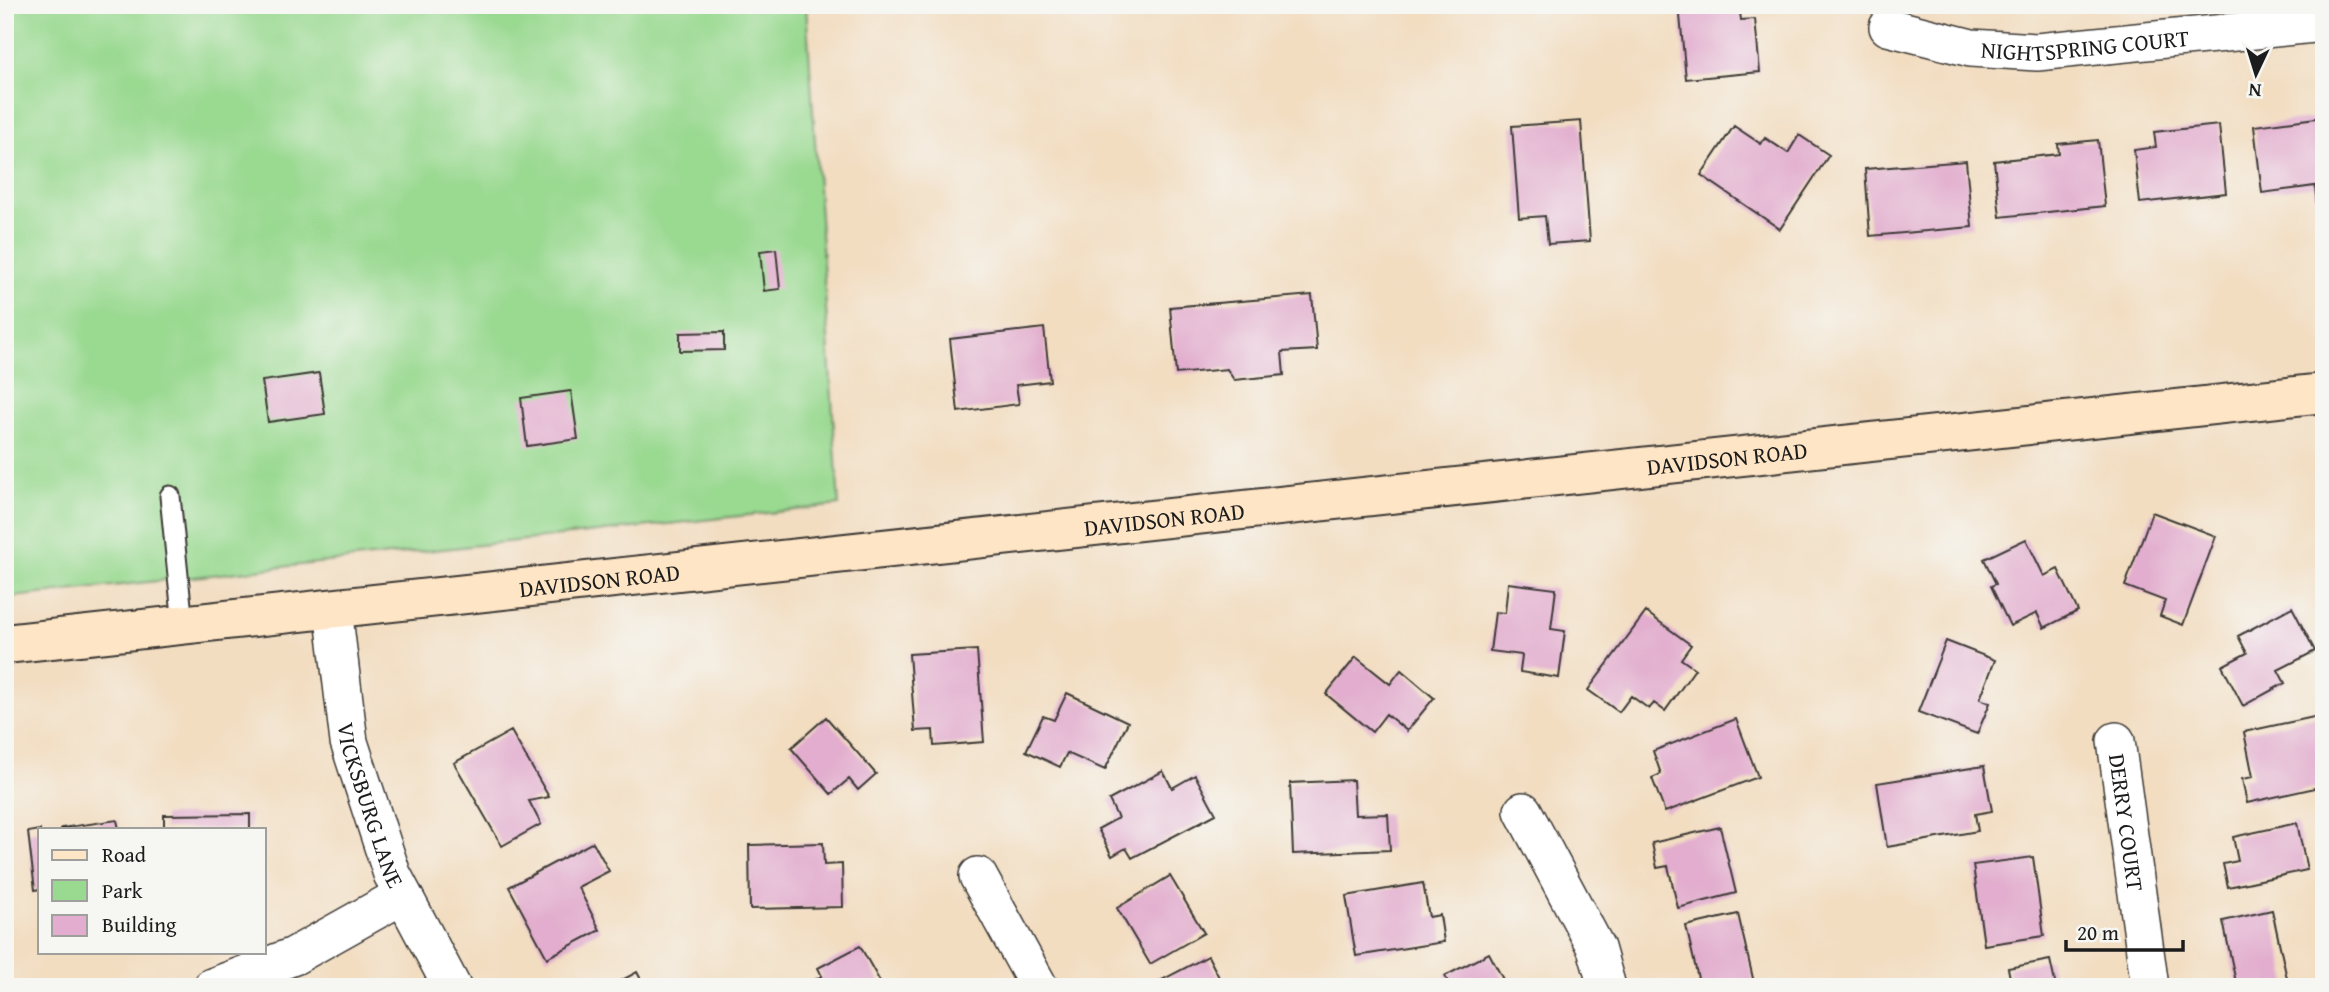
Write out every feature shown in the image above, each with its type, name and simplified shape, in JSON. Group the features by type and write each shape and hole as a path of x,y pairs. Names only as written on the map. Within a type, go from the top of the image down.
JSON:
{"main road":[{"name":"DAVIDSON ROAD","path":"5,645 2324,393"}],"street":[{"name":"NIGHTSPRING COURT","path":"1888,27 1971,48 2037,52 2324,23"},
{"name":"VICKSBURG LANE","path":"333,609 349,742 392,874 452,987"},
{"name":"DERRY COURT","path":"2116,741 2150,987"},
{"path":"1524,811 1596,948 1607,987"},
{"path":"978,876 1039,987"},
{"path":"212,987 294,956 403,895"}],"lane":[{"path":"170,496 183,625"}],"green space":[{"path":"5,5 806,5 839,505 5,598"}],"building":[{"path":"1679,5 1739,5 1741,20 1755,19 1760,72 1686,79"},
{"path":"2324,117 2324,215 2318,216 2315,186 2262,193 2254,126"},
{"path":"1581,121 1590,241 1548,244 1545,216 1519,218 1512,126"},
{"path":"2219,125 2226,193 2140,203 2134,150 2156,147 2154,132"},
{"path":"1734,126 1761,144 1765,138 1788,153 1799,135 1829,155 1780,229 1701,175"},
{"path":"2098,140 2105,206 2000,217 1994,161 2059,154 2058,144"},
{"path":"1966,161 1972,227 1870,236 1865,169"},
{"path":"776,249 780,289 764,291 760,251"},
{"path":"1312,295 1317,350 1282,352 1284,375 1234,380 1227,369 1176,374 1170,307"},
{"path":"1044,328 1050,381 1016,385 1019,404 958,412 950,339"},
{"path":"724,332 724,350 680,351 680,333"},
{"path":"319,373 325,414 268,422 262,381"},
{"path":"571,391 578,439 527,446 521,398"},
{"path":"2152,512 2216,536 2183,625 2160,616 2165,601 2125,586"},
{"path":"2026,539 2044,576 2058,569 2078,611 2044,628 2037,613 2010,626 1991,586 1996,584 1984,559"},
{"path":"1508,583 1556,589 1551,629 1565,631 1559,678 1520,672 1522,655 1490,651 1495,612 1505,613"},
{"path":"2292,607 2315,651 2278,670 2285,683 2243,706 2222,666 2247,653 2238,636"},
{"path":"1646,612 1691,645 1681,659 1695,669 1665,711 1654,703 1649,709 1631,696 1619,712 1588,690"},
{"path":"1946,641 1995,660 1980,699 1990,703 1977,734 1918,712"},
{"path":"977,650 984,742 934,746 933,730 915,731 909,654"},
{"path":"1356,657 1390,684 1401,670 1434,698 1407,731 1386,714 1372,732 1326,694"},
{"path":"1067,693 1128,722 1105,770 1067,753 1060,767 1026,751 1043,716 1054,720"},
{"path":"2323,715 2324,786 2247,803 2242,779 2253,777 2244,732"},
{"path":"826,717 876,774 858,790 849,779 831,794 791,748"},
{"path":"1736,719 1758,777 1665,812 1652,778 1661,774 1653,751"},
{"path":"511,731 549,797 529,801 541,824 502,846 454,763"},
{"path":"1984,766 1992,811 1975,814 1978,831 1887,847 1877,783"},
{"path":"1163,771 1172,788 1195,775 1216,814 1132,858 1126,848 1112,856 1098,829 1118,818 1109,800"},
{"path":"1353,780 1355,815 1388,814 1390,850 1293,854 1290,783"},
{"path":"250,814 250,828 164,828 164,815"},
{"path":"117,820 119,828 61,828"},
{"path":"2297,823 2307,870 2228,887 2223,864 2238,861 2233,837"},
{"path":"1720,827 1736,893 1678,908 1668,866 1657,868 1652,843"},
{"path":"38,830 38,889 35,890 28,832"},
{"path":"593,842 609,871 578,887 600,930 547,958 509,887"},
{"path":"823,843 824,865 842,864 843,907 750,909 749,845"},
{"path":"2033,857 2044,936 1984,945 1973,865"},
{"path":"1170,876 1204,933 1150,964 1117,908"},
{"path":"1423,883 1429,917 1440,915 1444,942 1356,956 1346,896"},
{"path":"2272,910 2288,983 2270,987 2237,987 2223,921"},
{"path":"1738,914 1755,987 1700,987 1686,926"},
{"path":"860,946 883,987 802,987 822,976 818,968"},
{"path":"1489,953 1507,987 1450,987 1445,976"},
{"path":"1208,956 1224,987 1156,987 1154,984"},
{"path":"2050,960 2056,987 1972,987 2010,978 2008,968"},
{"path":"637,972 645,987 609,987"}]}
